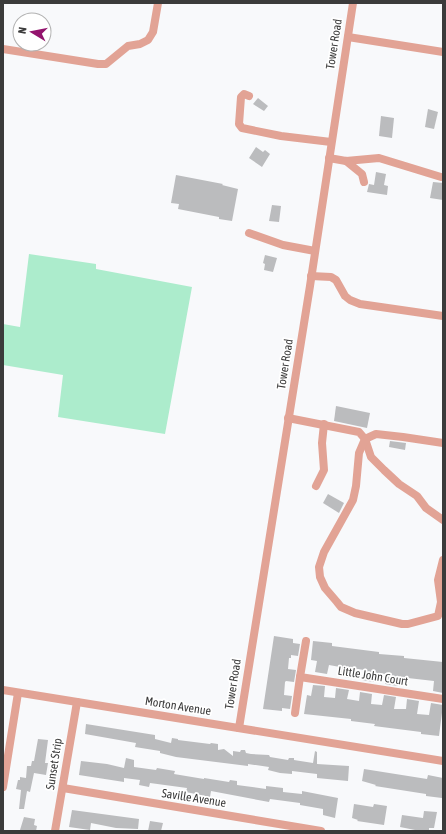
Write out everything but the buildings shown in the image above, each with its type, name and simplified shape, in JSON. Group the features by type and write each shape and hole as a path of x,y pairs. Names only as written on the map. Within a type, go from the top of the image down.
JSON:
{"street":[{"path":"3,49 106,64 128,46 140,44 148,40 153,32 158,3"},
{"name":"Tower Road","path":"239,728 353,3"},
{"path":"348,37 443,52"},
{"path":"249,96 244,94 241,97 239,124 242,128 281,136 331,142"},
{"path":"329,158 346,161 379,158 440,177"},
{"path":"346,161 362,174 364,182"},
{"path":"249,233 284,245 315,251"},
{"path":"311,276 330,277 336,280 345,296 360,304 443,316"},
{"path":"288,418 359,432 365,439 371,456 384,470 399,484 416,496 426,508 443,520"},
{"path":"316,486 324,470 322,443 324,424"},
{"path":"443,443 376,434 365,439 359,453 356,486 353,500 327,545 319,567 320,577 325,588 337,602 349,610 392,623 408,624 438,616 441,602 438,580 443,560"},
{"path":"295,713 306,641"},
{"name":"Little John Court","path":"300,677 443,699"},
{"name":"Morton Avenue","path":"3,690 443,761"},
{"path":"3,787 18,693"},
{"name":"Sunset Strip","path":"55,831 77,702"},
{"name":"Saville Avenue","path":"63,788 321,831"}],"green space":[{"path":"29,254 96,264 96,269 192,287 165,434 58,417 63,375 3,365 3,324 20,327"}]}
